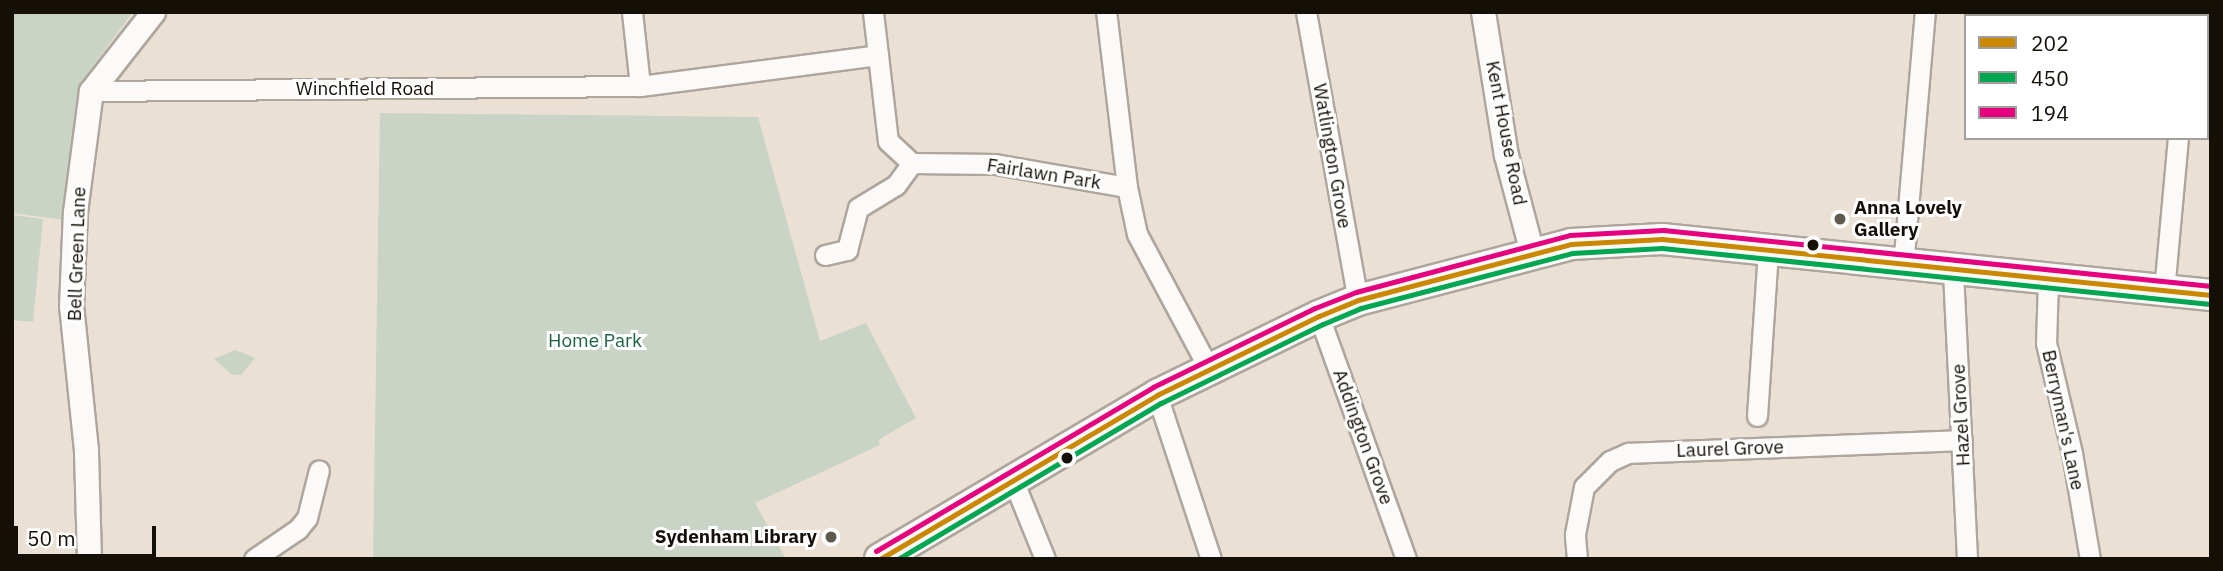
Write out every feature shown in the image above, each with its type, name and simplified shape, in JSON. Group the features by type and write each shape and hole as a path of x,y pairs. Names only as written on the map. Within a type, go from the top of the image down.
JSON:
{"main road":[{"path":"882,558 1157,395 1319,316 1358,300 1532,253 1594,240 1662,239 1902,267 2211,295"}],"street":[{"path":"91,91 153,12"},
{"path":"632,12 640,86"},
{"path":"825,256 847,250 858,208 896,185 912,163 888,141 873,12"},
{"name":"Fairlawn Park","path":"1106,12 1128,187 1137,234 1209,369"},
{"name":"Watlington Grove","path":"1306,12 1358,300"},
{"name":"Kent House Road","path":"1483,12 1506,155 1532,253"},
{"path":"1902,267 1925,12"},
{"name":"Winchfield Road","path":"91,91 640,86 878,55"},
{"name":"Bell Green Lane","path":"89,559 86,450 71,306 75,212 91,91"},
{"path":"2164,290 2178,140"},
{"name":"Fairlawn Park","path":"912,163 995,164 1128,187"},
{"path":"1758,416 1768,251"},
{"name":"Hazel Grove","path":"1953,272 1968,559"},
{"name":"Berryman's Lane","path":"2048,280 2046,342 2072,453 2090,559"},
{"name":"Addington Grove","path":"1319,316 1406,559"},
{"path":"1157,395 1211,559"},
{"name":"Laurel Grove","path":"1577,559 1575,534 1584,486 1610,461 1628,453 1962,440"},
{"path":"254,559 298,529 307,518 319,470"},
{"path":"1013,480 1045,559"}],"green space":[{"path":"12,12 133,12 80,83 65,220 12,213"},
{"name":"Home Park","path":"380,113 758,117 820,341 866,323 916,418 878,440 880,445 755,503 786,559 373,559"},
{"path":"12,215 43,219 33,322 12,320"},
{"path":"235,350 255,358 241,375 231,374 214,359"}],"transit line":[{"name":"194","path":"876,551 1153,387 1315,308 1356,292 1570,235 1663,230 2211,286"},
{"name":"202","path":"880,559 1157,395 1319,316 1358,300 1571,244 1662,239 2211,295"},
{"name":"450","path":"898,559 1161,403 1323,324 1361,308 1572,253 1662,248 2210,304"}],"place":[{"name":"Anna Lovely Gallery","path":"1840,219"},
{"name":"Sydenham Library","path":"831,537"}]}
